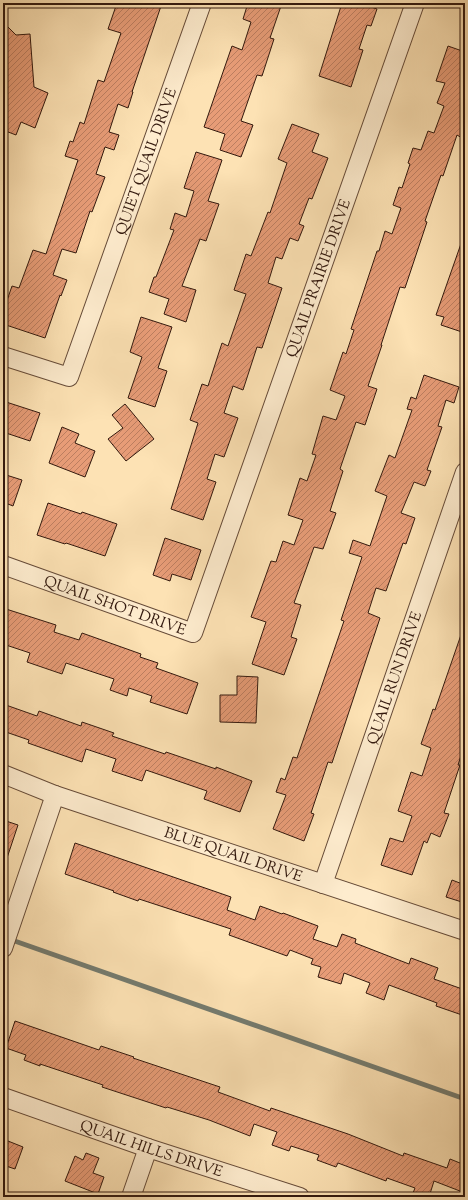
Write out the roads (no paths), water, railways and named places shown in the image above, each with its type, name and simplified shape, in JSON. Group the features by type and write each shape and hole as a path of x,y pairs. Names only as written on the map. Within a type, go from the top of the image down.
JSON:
{"street":[{"name":"QUIET QUAIL DRIVE","path":"3,356 69,377 202,3"},
{"name":"QUAIL PRAIRIE DRIVE","path":"221,554 415,3"},
{"name":"QUAIL RUN DRIVE","path":"324,884 465,472"},
{"name":"QUAIL SHOT DRIVE","path":"3,565 193,633 221,554"},
{"name":"BLUE QUAIL DRIVE","path":"3,774 55,795 465,930"},
{"path":"3,948 55,795"},
{"name":"QUAIL HILLS DRIVE","path":"3,1097 148,1148 300,1197"},
{"path":"132,1197 148,1148"}],"waterway":[{"path":"9,939 465,1099"}]}
